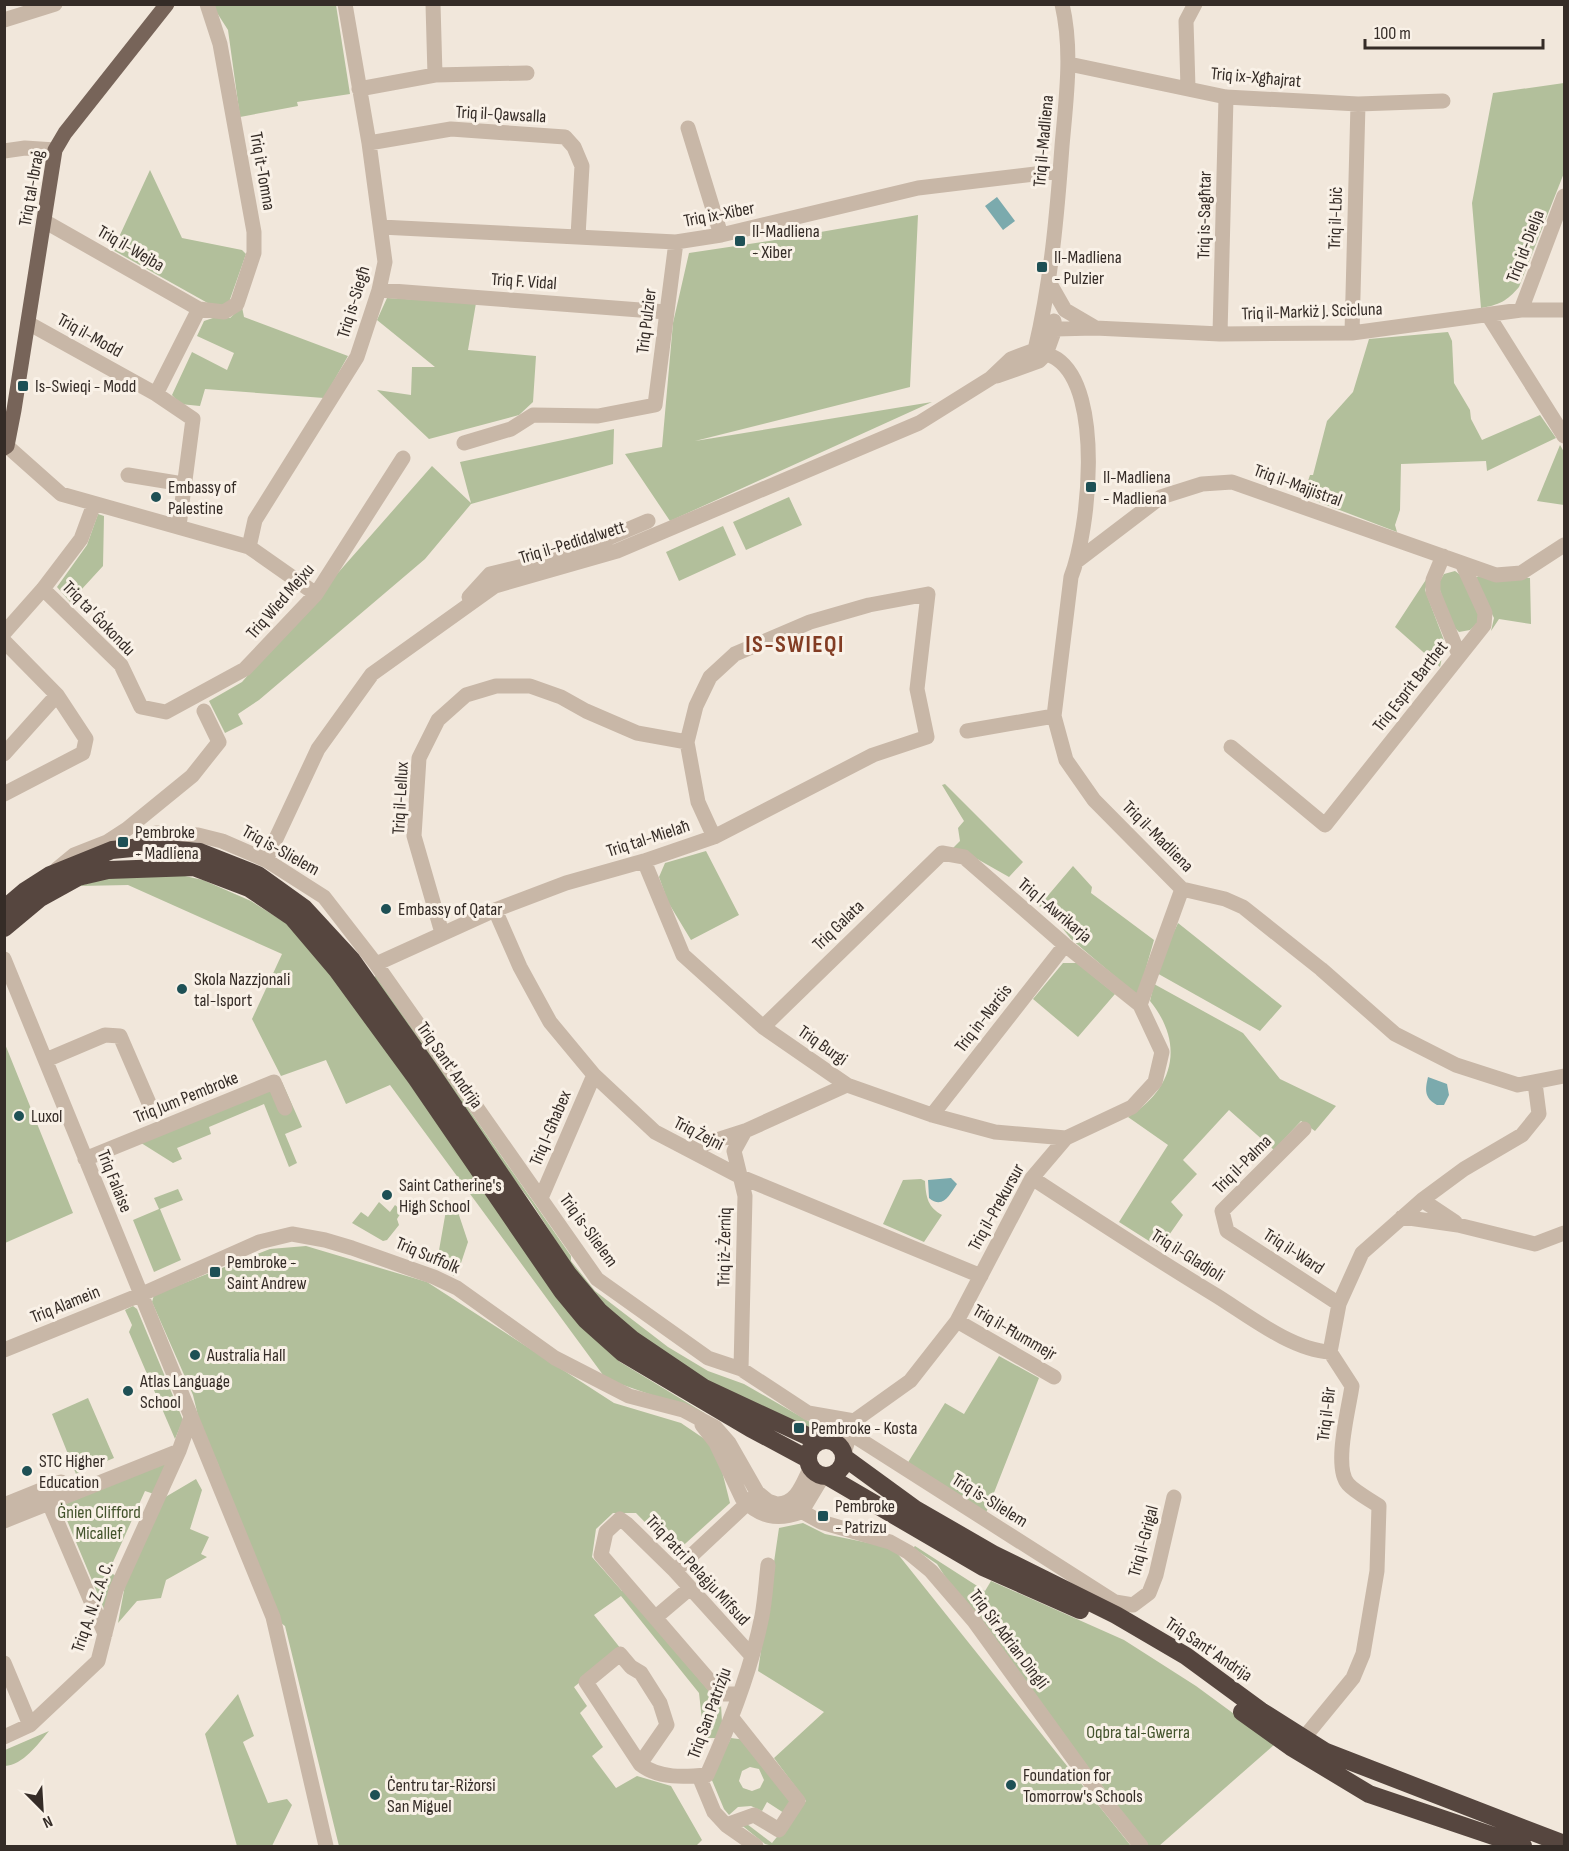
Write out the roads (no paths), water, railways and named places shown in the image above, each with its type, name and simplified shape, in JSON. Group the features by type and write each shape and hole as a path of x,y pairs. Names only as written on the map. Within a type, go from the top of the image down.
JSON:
{"highway":[{"name":"Triq Sant' Andrija","path":"4,909 50,875 112,850 142,847 200,852 258,875 304,908 351,959 568,1274 599,1311 633,1340 704,1388 822,1440 839,1444 844,1455 915,1509 993,1554 1116,1615 1186,1656 1261,1711 1326,1752 1564,1845"},
{"name":"Triq Sant' Andrija","path":"4,928 40,898 78,877 108,870 195,867 249,888 292,917 337,970 416,1077 562,1291 586,1320 623,1353 983,1567 1113,1624 1180,1666 1291,1747 1369,1794 1516,1845"},
{"path":"822,1440 810,1449 817,1469 840,1470 844,1455"}],"main road":[{"name":"Triq tal-Ibraġ","path":"6,447 9,408 28,323 55,150 65,133 167,4"}],"street":[{"path":"4,20 55,4"},
{"name":"Triq it-Tomna","path":"199,309 224,312 237,304 254,253 254,232 220,44 207,4"},
{"name":"Triq is-Siegħ","path":"249,547 255,520 357,357 379,290 385,262 369,143 345,4"},
{"path":"433,4 435,75"},
{"name":"Triq il-Madliena","path":"1062,4 1069,64 1049,282 1048,323 1040,355 1077,388 1087,429 1090,469 1077,561 1071,577 1054,716 1066,760 1094,800 1182,889 1225,899 1243,907 1321,969 1395,1035 1456,1065 1518,1085 1564,1076"},
{"path":"1188,88 1186,21 1195,4"},
{"name":"Triq ix-Xgħajrat","path":"1069,64 1226,97 1358,104 1443,101"},
{"path":"359,89 435,75 526,73"},
{"name":"Triq is-Sagħtar","path":"1220,334 1226,97"},
{"name":"Triq il-Lbiċ","path":"1352,333 1358,104"},
{"path":"688,128 721,235"},
{"name":"Triq il-Qawsalla","path":"369,143 451,129 565,137 574,147 582,166 578,236"},
{"path":"4,151 25,148 55,150"},
{"name":"Triq ix-Xiber","path":"381,227 676,242 721,235 918,188 1060,171"},
{"name":"Triq id-Dielja","path":"1521,310 1564,196"},
{"name":"Triq il-Wejba","path":"44,220 199,309"},
{"name":"Triq Pulzier","path":"464,443 511,429 533,415 598,416 655,405 676,242"},
{"name":"Triq il-Markiż J. Scicluna","path":"1049,282 1065,310 1095,328"},
{"name":"Triq F. Vidal","path":"379,290 666,312"},
{"path":"156,394 199,309"},
{"name":"Triq il-Markiż J. Scicluna","path":"1048,323 1095,328 1220,334 1352,333 1521,310 1564,310"},
{"path":"1488,315 1564,436"},
{"path":"1048,323 1074,316"},
{"name":"Triq il-Modd","path":"28,323 156,394 193,419 179,526"},
{"name":"Triq il-Pedidalwett","path":"266,860 318,749 372,674 495,586 617,550 919,423 991,378 1011,359 1040,355"},
{"path":"6,447 61,494 249,547 316,594"},
{"name":"Triq Wied Mejxu","path":"141,707 166,712 245,669 316,594 403,458"},
{"path":"128,475 183,484"},
{"name":"Triq il-Majjistral","path":"1077,561 1161,497 1202,483 1232,482 1496,575 1521,573 1564,545"},
{"path":"4,633 43,589 81,539 94,504"},
{"path":"455,613 490,574 568,555 648,521"},
{"path":"1443,556 1433,580 1433,592 1459,655"},
{"name":"Triq Esprit Barthet","path":"1231,747 1325,825 1484,625 1485,613 1462,563"},
{"name":"Triq ta' Ġokondu","path":"43,589 121,665 141,707"},
{"name":"Triq tal-Mielaħ","path":"376,964 495,910 566,883 644,861 714,837 873,755 927,737 917,689 928,594 869,605 810,622 735,654 710,677 696,706 687,742"},
{"path":"4,641 57,695 86,739 83,753 4,795"},
{"name":"Triq il-Lellux","path":"442,933 414,836 419,758 438,720 466,695 496,686 530,686 561,697 586,711 637,733 687,742"},
{"path":"4,754 57,695"},
{"path":"50,875 74,855 107,842 127,829 192,776 219,742 204,711"},
{"path":"968,730 1054,716"},
{"path":"687,742 698,802 714,837"},
{"path":"137,819 156,833 142,847"},
{"name":"Triq is-Slielem","path":"156,833 198,835 222,841 266,860 324,897 376,964 597,1279 708,1358 741,1369 808,1413 854,1422 859,1439 1115,1602"},
{"name":"Triq l-Awrikarja","path":"942,853 964,857 1065,945 1140,1005"},
{"name":"Triq Galata","path":"763,1027 942,853"},
{"name":"Triq Burgi","path":"644,861 683,955 763,1027 847,1085 932,1114 995,1132 1066,1138"},
{"path":"1140,1005 1182,889"},
{"name":"Triq Żejni","path":"495,910 520,967 549,1022 594,1075 655,1132 741,1177 981,1276"},
{"name":"Triq in-Narċis","path":"932,1114 1065,945"},
{"name":"Triq Falaise","path":"4,959 273,1617 326,1846"},
{"name":"Triq il-Prekursur","path":"822,1440 854,1422 910,1381 957,1321 1032,1178 1066,1138 1132,1107 1155,1082 1162,1052 1140,1005"},
{"path":"46,1060 105,1035 120,1036 152,1110"},
{"name":"Triq l-Għabex","path":"541,1198 594,1075"},
{"name":"Triq Jum Pembroke","path":"85,1159 274,1082 285,1108"},
{"path":"1330,1352 1339,1304 1362,1253 1422,1200 1464,1170 1522,1135 1539,1114 1535,1083"},
{"path":"689,1149 745,1131 847,1085"},
{"name":"Triq il-Palma","path":"1227,1231 1222,1211 1304,1129"},
{"name":"Triq iż-Żerniq","path":"741,1369 745,1196 734,1151 745,1131"},
{"name":"Triq il-Gladjoli","path":"1032,1178 1275,1333 1314,1351 1330,1352"},
{"path":"1422,1200 1458,1225"},
{"path":"1402,1217 1458,1225 1535,1244 1564,1233"},
{"name":"Triq il-Ward","path":"1227,1231 1339,1304"},
{"name":"Triq Suffolk","path":"140,1295 259,1242 292,1234 326,1240 378,1256 457,1288 555,1358 629,1396 683,1410 704,1427 716,1443 742,1497 753,1498"},
{"name":"Triq Alamein","path":"4,1350 140,1295"},
{"name":"Triq il-Ħummejr","path":"957,1321 1054,1377"},
{"name":"Triq il-Bir","path":"1303,1739 1353,1678 1363,1654 1377,1571 1379,1506 1347,1483 1341,1453 1352,1386 1330,1352"},
{"name":"Triq A. N. Z. A. C.","path":"4,1737 30,1725 98,1661 116,1590 179,1451 191,1417"},
{"path":"844,1455 854,1422"},
{"path":"4,1521 179,1451"},
{"path":"778,1504 787,1502 798,1494 817,1469"},
{"path":"753,1498 759,1513 770,1517 790,1516 802,1511 817,1469"},
{"path":"4,1505 61,1482 66,1496"},
{"name":"Triq il-Grigal","path":"1115,1602 1133,1605 1149,1593 1156,1575 1174,1497"},
{"path":"753,1498 783,1506 792,1506 802,1511"},
{"path":"675,1571 753,1498"},
{"path":"49,1503 105,1634"},
{"name":"Triq Sir Adrian Dingli","path":"802,1511 821,1522 890,1542 908,1552 931,1571 974,1621 1099,1794 1140,1846"},
{"name":"Triq Patri Pelaġju Mifsud","path":"656,1617 601,1555 606,1532 620,1519 675,1571 751,1655"},
{"name":"Triq San Patrizju","path":"756,1846 714,1812 699,1776 707,1775 732,1718 762,1616 768,1565"},
{"path":"689,1589 656,1617 721,1694 739,1694"},
{"path":"640,1764 667,1725 660,1703 648,1683 621,1654 586,1682 640,1764 648,1770 679,1777 699,1776"},
{"path":"4,1663 30,1725"},
{"path":"726,1824 754,1815 779,1830 798,1801 732,1718"}],"water":[{"path":"997,197 1015,221 1003,230 985,206"},
{"path":"1428,1077 1447,1084 1449,1095 1444,1105 1437,1105 1428,1096 1426,1090"},
{"path":"951,1178 957,1184 946,1199 938,1202 929,1198 928,1180"}],"place":[{"name":"Il-Madliena - Xiber","path":"740,241"},
{"name":"Il-Madliena - Pulzier","path":"1042,267"},
{"name":"Is-Swieqi - Modd","path":"23,386"},
{"name":"Il-Madliena - Madliena","path":"1091,487"},
{"name":"Embassy of Palestine","path":"156,497"},
{"name":"Pembroke - Madliena","path":"123,842"},
{"name":"Embassy of Qatar","path":"386,909"},
{"name":"Skola Nazzjonali tal-Isport","path":"182,989"},
{"name":"Luxol","path":"19,1116"},
{"name":"Saint Catherine's High School","path":"387,1195"},
{"name":"Pembroke - Saint Andrew","path":"215,1272"},
{"name":"Australia Hall","path":"195,1355"},
{"name":"Atlas Language School","path":"128,1391"},
{"name":"Pembroke - Kosta","path":"799,1428"},
{"name":"STC Higher Education","path":"27,1471"},
{"name":"Pembroke - Patrizu","path":"823,1516"},
{"name":"Foundation for Tomorrow's Schools","path":"1011,1785"},
{"name":"Ċentru tar-Riżorsi San Miguel","path":"375,1795"}],"district":[{"name":"IS-SWIEQI","path":"795,644"}],"park label":[{"name":"Ġnien Clifford Micallef","path":"99,1522"},
{"name":"Oqbra tal-Gwerra","path":"1138,1732"}]}
